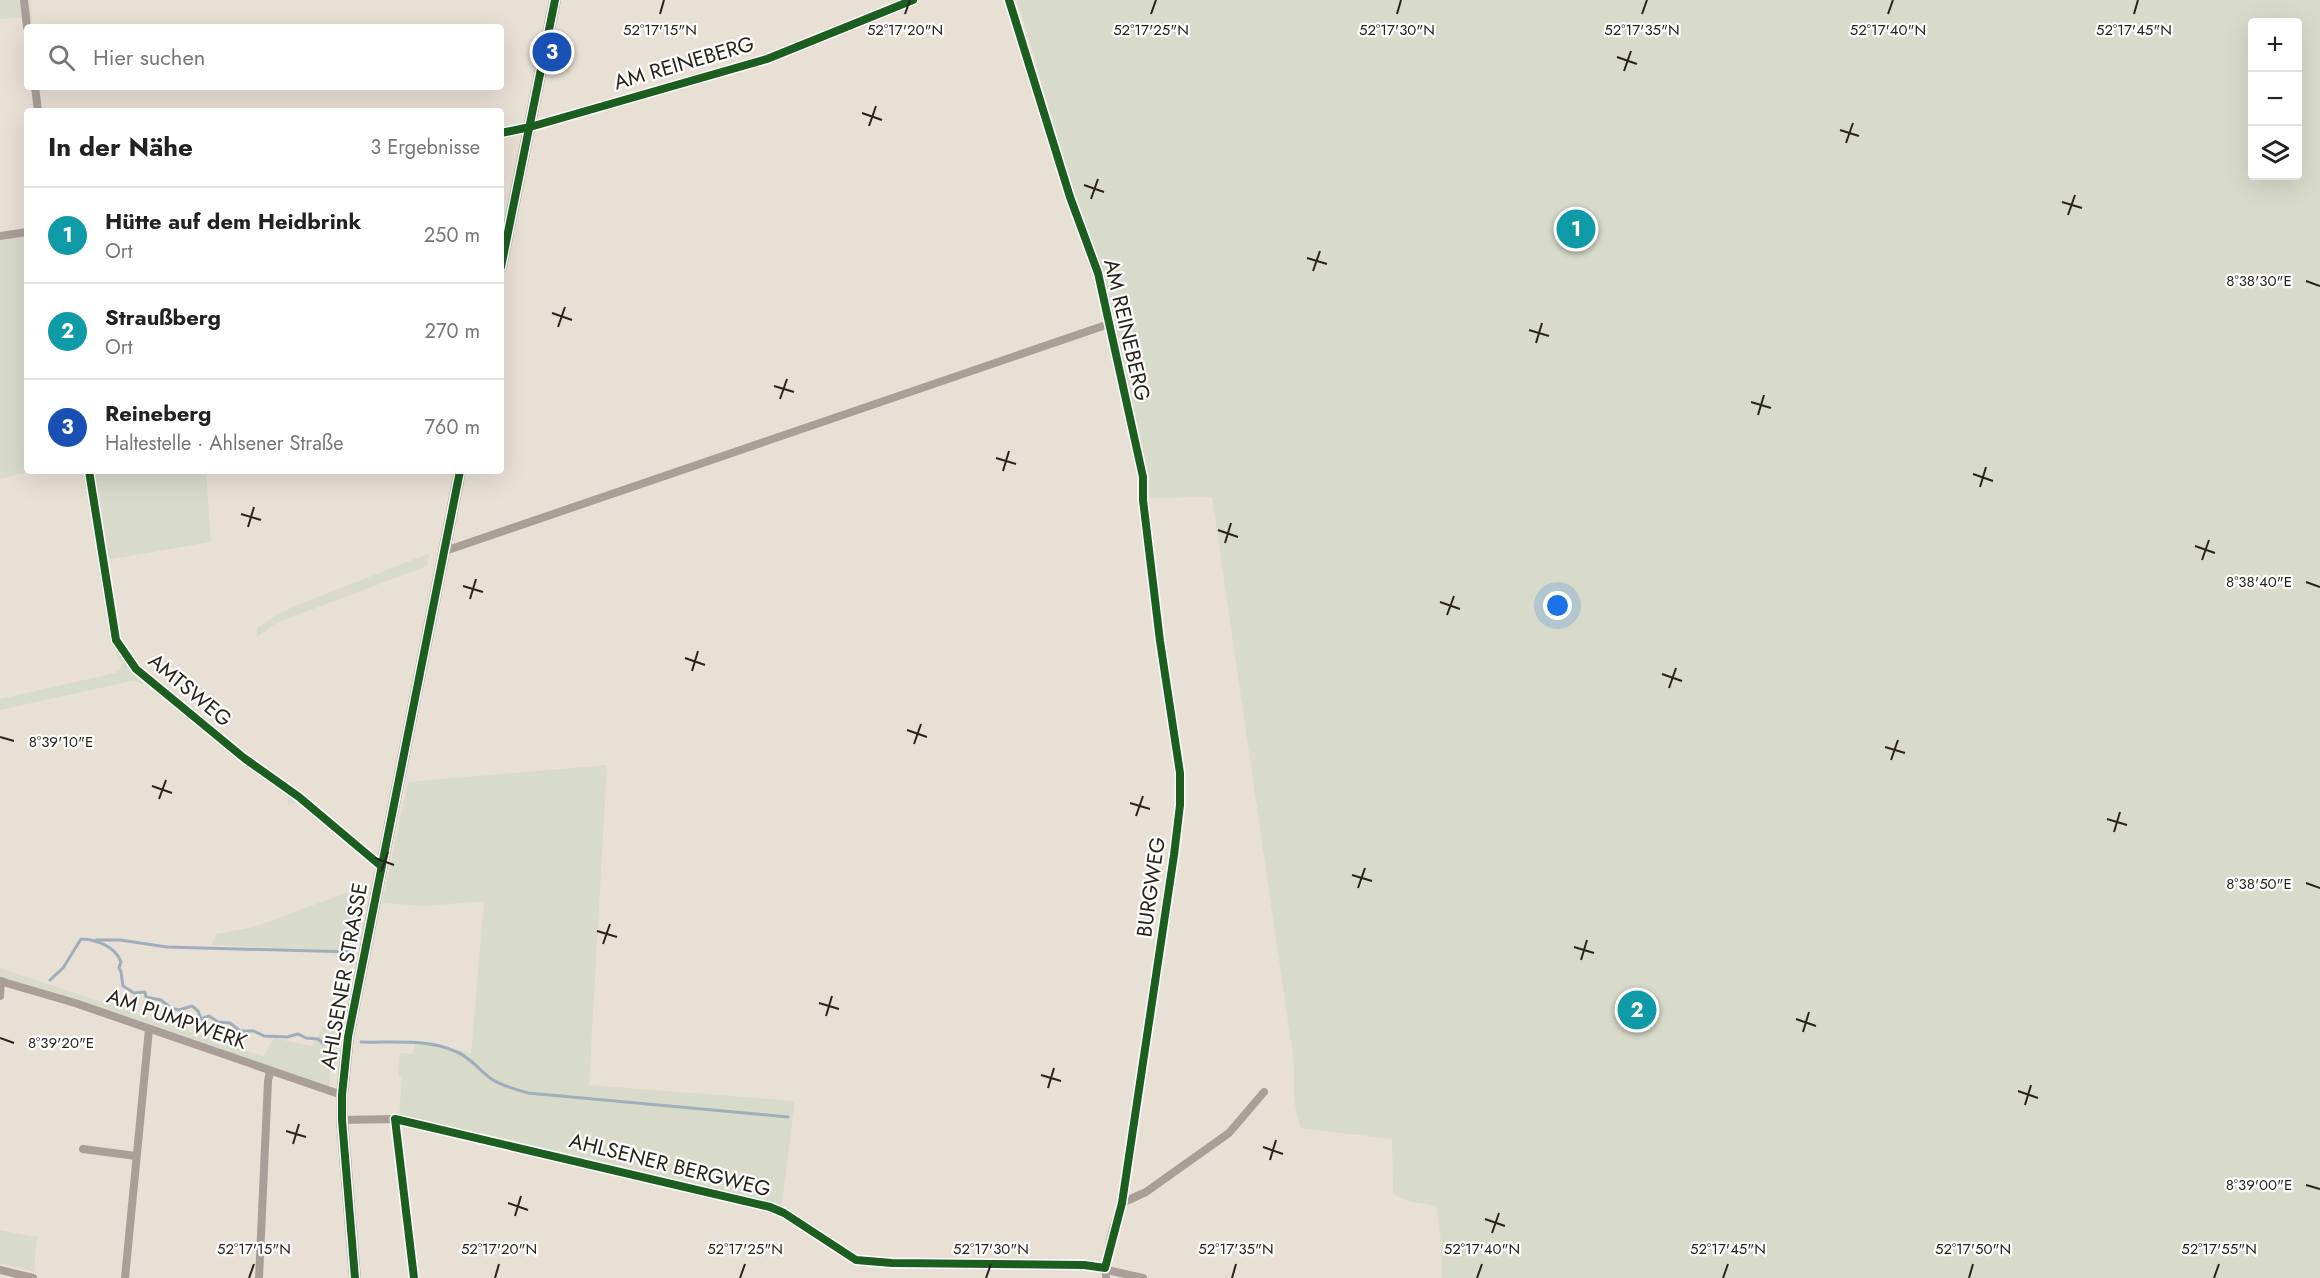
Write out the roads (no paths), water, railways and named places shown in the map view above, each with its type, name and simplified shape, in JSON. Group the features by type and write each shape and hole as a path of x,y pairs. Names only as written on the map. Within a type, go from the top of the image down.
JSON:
{"main road":[{"path":"504,253 555,0"},
{"name":"AHLSENER STRASSE","path":"355,1278 342,1120 342,1095 348,1037 459,474"}],"street":[{"path":"24,0 27,24"},
{"name":"AM REINEBERG","path":"504,132 530,127 767,59 913,0"},
{"name":"AM REINEBERG","path":"1010,0 1070,197 1098,273 1143,477 1143,500"},
{"path":"34,90 38,108"},
{"path":"0,236 24,232"},
{"path":"444,551 1109,324"},
{"name":"AMTSWEG","path":"89,474 117,640 128,661 200,723 299,797 381,866"},
{"name":"BURGWEG","path":"1106,1278 1105,1268 1122,1203 1180,806 1180,773 1160,641 1143,500"},
{"path":"0,996 1,981"},
{"name":"AM PUMPWERK","path":"1,981 75,1003 342,1095"},
{"path":"124,1278 148,1029"},
{"path":"260,1278 270,1071"},
{"path":"1122,1203 1146,1192 1229,1133 1264,1092"},
{"path":"395,1119 414,1278"},
{"name":"AHLSENER BERGWEG","path":"342,1120 395,1119 770,1207 784,1213 856,1260 892,1263 1084,1265 1143,1278"},
{"path":"83,1149 136,1156"},
{"path":"0,1270 31,1278"}],"waterway":[{"path":"50,980 63,968 81,939 93,940 115,952 121,962 119,968 123,986 134,993 145,992 146,997 161,1000 171,1008 179,1010 192,1006 198,1011 201,1019 209,1016 218,1022 230,1023 240,1031 254,1031 264,1036 287,1037 298,1034 306,1038 318,1039 324,1044 331,1041"},
{"path":"96,940 120,940 167,947 352,952"},
{"path":"361,1042 410,1042 446,1048 466,1057 494,1081 528,1093 788,1117"}],"place":[{"name":"Reineberg","path":"552,52"},
{"name":"Hütte auf dem Heidbrink","path":"1576,229"},
{"name":"Straußberg","path":"1637,1010"}]}
